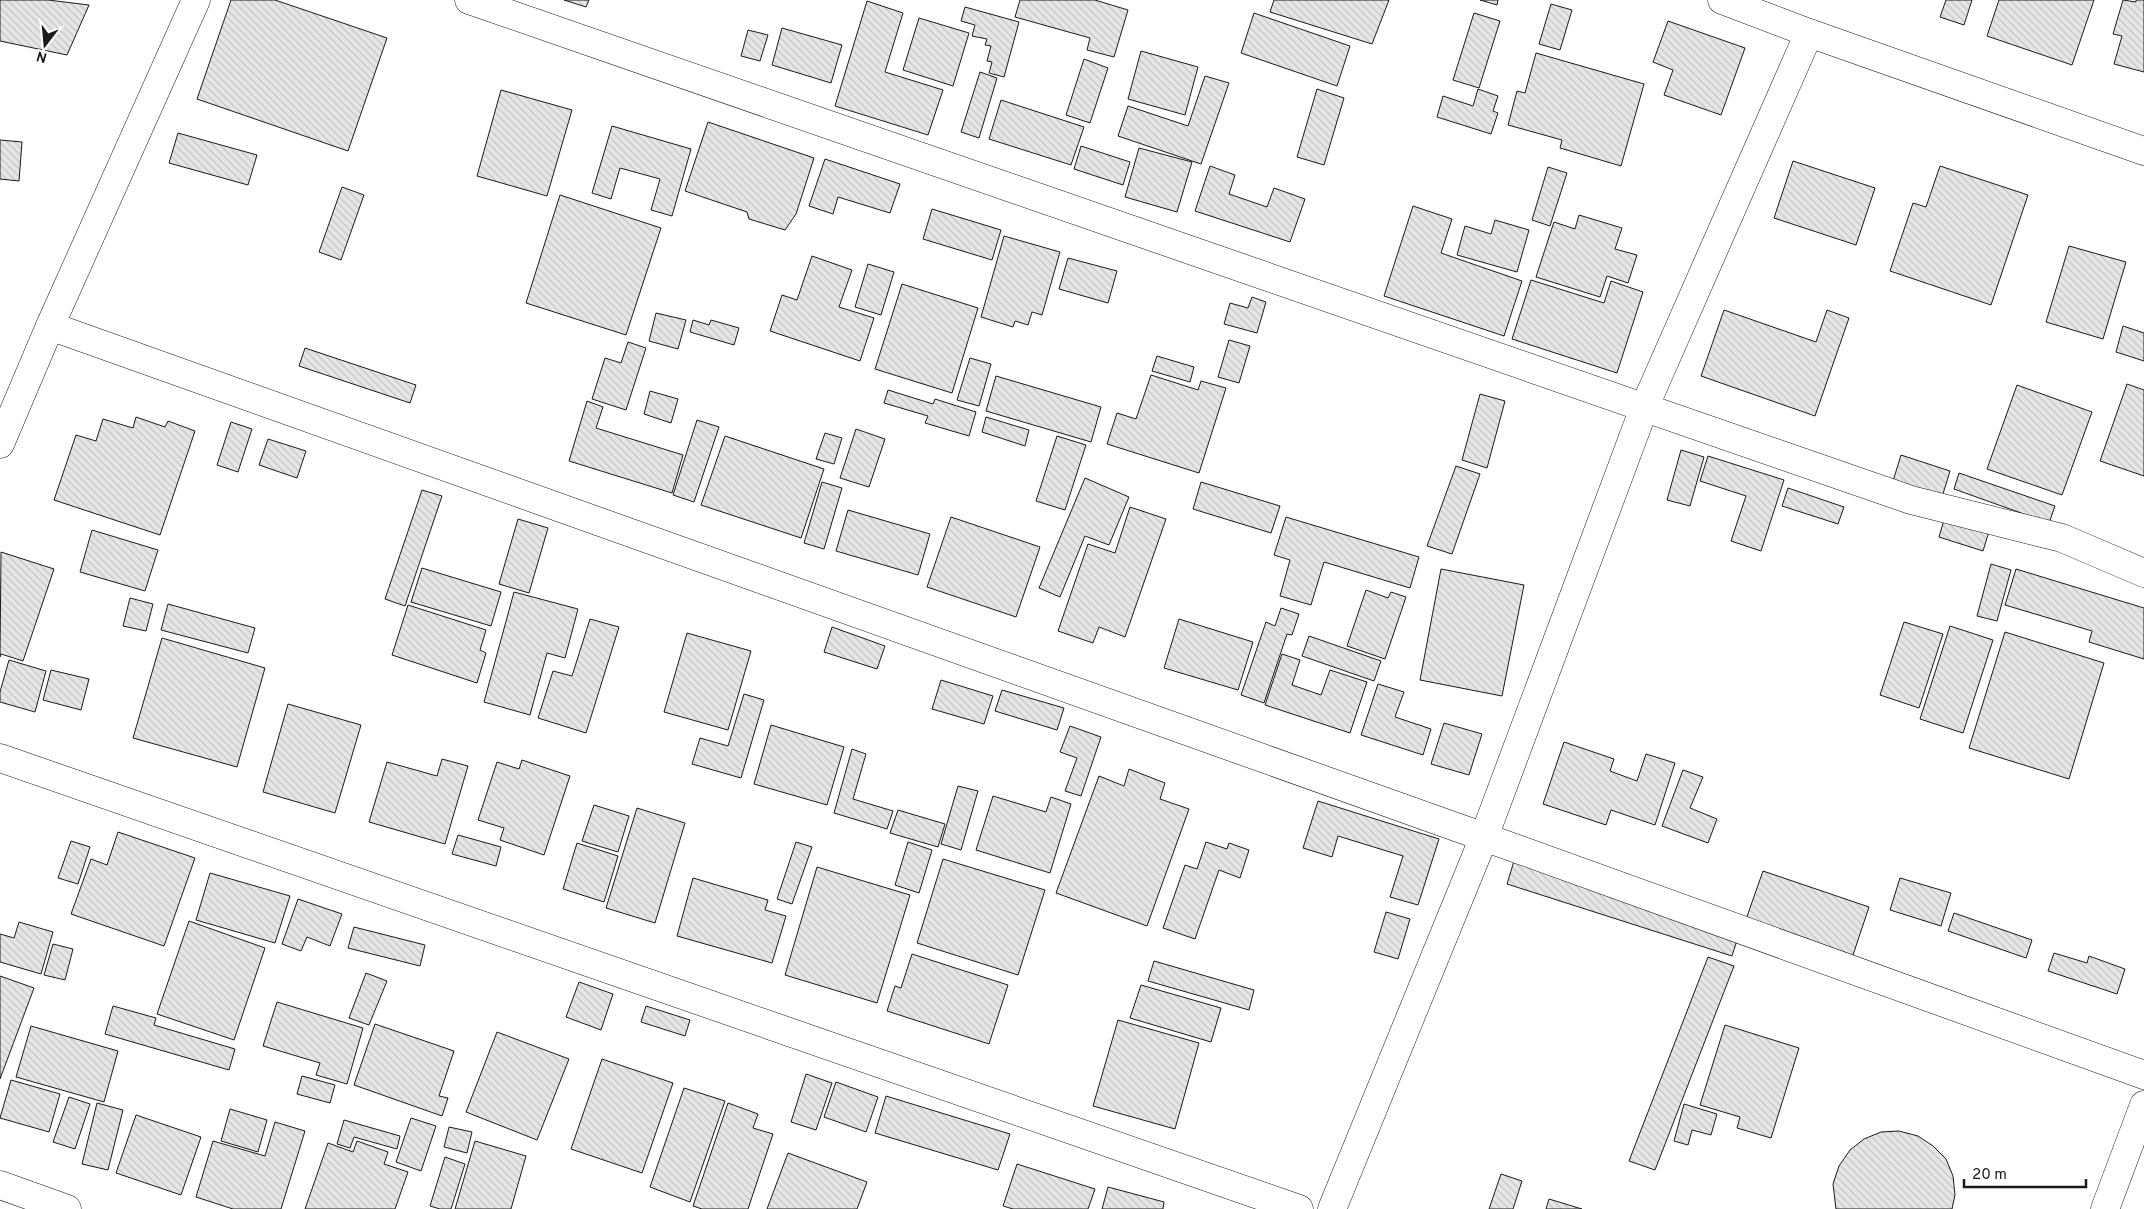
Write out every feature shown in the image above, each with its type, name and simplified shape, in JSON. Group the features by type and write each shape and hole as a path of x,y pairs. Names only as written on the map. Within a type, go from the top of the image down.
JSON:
{"street":[{"path":"0,444 50,326 196,0"},
{"path":"469,0 1911,500 2062,538 2144,573"},
{"path":"1722,0 1809,33 2144,150"},
{"path":"1332,1209 1484,836 1644,408 1809,33"},
{"path":"50,326 1484,836 2144,1075"},
{"path":"0,758 1299,1209"},
{"path":"2105,1209 2144,1105"},
{"path":"0,1185 67,1209"}],"building":[{"path":"0,0 48,0 89,5 67,55 0,41"},
{"path":"231,0 275,0 387,38 348,151 197,99"},
{"path":"564,0 589,0 586,7"},
{"path":"1020,0 1095,0 1128,10 1114,57 1087,50 1090,38 1015,17"},
{"path":"1274,0 1389,0 1372,44 1270,12"},
{"path":"1480,0 1498,0 1497,5"},
{"path":"1946,0 1972,0 1964,25 1940,17"},
{"path":"1999,0 2094,0 2072,65 1987,36"},
{"path":"2123,0 2136,2 2136,0 2144,0 2144,72 2114,64 2122,36 2113,34"},
{"path":"867,1 903,13 885,72 943,90 928,135 835,106"},
{"path":"1551,4 1572,10 1560,50 1539,44"},
{"path":"965,7 1019,22 1004,77 989,73 992,62 987,61 991,46 985,45 987,39 972,36 975,25 961,21"},
{"path":"1254,13 1350,46 1337,86 1241,53"},
{"path":"1474,13 1500,21 1479,88 1453,80"},
{"path":"919,18 969,33 953,86 903,70"},
{"path":"1668,21 1745,48 1721,115 1664,95 1673,70 1653,62"},
{"path":"782,28 842,45 831,83 772,65"},
{"path":"748,30 768,35 760,61 741,56"},
{"path":"1141,51 1198,67 1185,115 1128,99"},
{"path":"1536,53 1644,84 1621,166 1560,148 1562,140 1508,125 1517,91 1525,93"},
{"path":"1084,59 1108,68 1090,123 1066,115"},
{"path":"980,72 997,78 979,138 961,132"},
{"path":"1205,76 1229,83 1201,164 1118,136 1128,106 1188,126"},
{"path":"1317,89 1344,98 1324,165 1297,157"},
{"path":"1478,89 1498,96 1493,111 1498,113 1491,134 1437,117 1443,96 1473,106"},
{"path":"501,90 572,110 547,196 477,176"},
{"path":"1001,100 1084,127 1071,165 989,139"},
{"path":"708,122 814,158 796,214 785,230 749,219 747,212 685,191"},
{"path":"612,126 691,149 672,216 651,210 660,179 620,168 611,199 592,193"},
{"path":"178,133 257,155 248,185 169,163"},
{"path":"0,140 22,142 19,181 0,179"},
{"path":"1081,146 1130,162 1123,185 1074,169"},
{"path":"1139,148 1192,162 1177,212 1125,197"},
{"path":"825,159 900,184 890,213 838,197 833,214 809,206"},
{"path":"1793,161 1875,188 1856,245 1774,218"},
{"path":"1210,166 1235,175 1229,194 1267,207 1274,188 1305,199 1290,242 1195,211"},
{"path":"1940,166 2028,195 1991,305 1890,271 1913,203 1926,207"},
{"path":"1548,167 1567,173 1550,226 1532,220"},
{"path":"342,187 364,195 341,260 319,252"},
{"path":"560,195 661,228 626,335 526,303"},
{"path":"1413,206 1452,219 1441,253 1522,281 1504,336 1384,296"},
{"path":"932,209 1001,230 992,260 923,239"},
{"path":"1579,215 1622,228 1615,249 1637,255 1628,283 1607,276 1600,297 1536,277 1554,222 1575,229"},
{"path":"1495,220 1529,230 1517,272 1457,255 1465,226 1491,234"},
{"path":"1004,236 1060,252 1042,315 1032,312 1028,325 1015,321 1013,327 981,317"},
{"path":"2069,246 2126,262 2103,339 2046,322"},
{"path":"812,256 852,270 839,307 874,318 860,361 770,331 782,295 797,300"},
{"path":"1068,258 1117,271 1108,303 1059,289"},
{"path":"868,264 894,272 881,315 855,307"},
{"path":"1531,280 1604,303 1611,281 1643,292 1617,373 1512,339"},
{"path":"902,284 978,308 952,393 875,369"},
{"path":"1252,297 1266,302 1257,333 1224,324 1230,303 1248,308"},
{"path":"1724,310 1816,342 1827,310 1849,318 1815,416 1701,376"},
{"path":"656,313 686,320 678,349 649,341"},
{"path":"693,320 709,325 711,320 739,328 734,345 690,332"},
{"path":"2123,326 2144,333 2144,361 2116,352"},
{"path":"1229,340 1250,346 1239,383 1218,377"},
{"path":"628,342 646,348 626,410 592,399 605,358 621,363"},
{"path":"305,348 416,385 410,403 299,366"},
{"path":"1157,356 1194,367 1190,382 1152,371"},
{"path":"970,358 991,364 979,406 957,400"},
{"path":"1151,375 1198,390 1201,381 1226,388 1199,473 1107,444 1117,413 1136,419"},
{"path":"996,376 1101,407 1091,442 986,411"},
{"path":"2127,384 2144,390 2144,476 2100,461"},
{"path":"2017,385 2092,412 2062,495 1987,469"},
{"path":"888,390 933,404 935,399 976,412 969,436 925,423 928,416 884,403"},
{"path":"650,391 678,399 671,423 644,414"},
{"path":"1480,394 1505,401 1487,468 1462,460"},
{"path":"587,401 603,407 596,428 683,455 672,493 569,461"},
{"path":"136,417 165,427 168,421 195,431 160,535 54,500 76,435 96,441 103,419 133,428"},
{"path":"986,417 1029,430 1025,446 982,432"},
{"path":"697,420 719,427 694,502 673,495"},
{"path":"231,422 252,429 238,472 217,465"},
{"path":"856,429 885,439 869,487 840,478"},
{"path":"825,433 842,438 834,464 816,459"},
{"path":"725,436 824,469 801,538 701,505"},
{"path":"1057,436 1086,445 1065,510 1036,501"},
{"path":"268,439 306,451 297,478 259,465"},
{"path":"1681,450 1704,457 1690,506 1667,500"},
{"path":"1901,455 1950,471 1942,497 1893,481"},
{"path":"1708,456 1784,480 1761,551 1731,541 1746,496 1700,481"},
{"path":"1456,466 1480,474 1452,554 1427,546"},
{"path":"1959,473 2055,506 2049,523 1954,489"},
{"path":"1085,478 1129,497 1109,545 1085,536 1060,597 1039,588"},
{"path":"822,482 842,488 824,549 804,543"},
{"path":"1201,482 1280,506 1271,533 1193,509"},
{"path":"1788,488 1844,507 1838,524 1782,506"},
{"path":"422,490 442,496 405,606 385,599"},
{"path":"1130,507 1166,519 1125,637 1099,627 1093,643 1058,631 1088,544 1115,553"},
{"path":"848,510 930,534 918,575 836,551"},
{"path":"1946,513 1990,528 1983,551 1939,537"},
{"path":"951,517 1040,547 1016,617 927,587"},
{"path":"1286,517 1419,557 1410,588 1324,562 1311,605 1280,596 1290,560 1274,555"},
{"path":"518,519 548,528 529,593 499,584"},
{"path":"92,530 158,550 145,591 80,572"},
{"path":"1,552 54,569 23,661 1,654 0,657"},
{"path":"1991,564 2011,570 1997,621 1977,616"},
{"path":"422,568 501,592 491,626 411,602"},
{"path":"1441,569 1524,585 1502,696 1420,680"},
{"path":"2016,569 2144,608 2144,659 2089,642 2092,631 2005,605"},
{"path":"1366,590 1388,598 1391,592 1406,597 1385,659 1347,646"},
{"path":"514,592 578,609 565,658 547,653 530,715 484,702"},
{"path":"130,598 153,604 146,631 123,626"},
{"path":"168,604 255,628 248,653 161,630"},
{"path":"408,605 486,630 480,650 486,653 477,683 392,655"},
{"path":"1281,608 1299,614 1292,635 1287,634 1264,703 1241,695 1266,622 1275,626"},
{"path":"590,619 619,627 586,733 538,718 553,671 572,676"},
{"path":"1179,619 1253,642 1238,690 1164,668"},
{"path":"1904,622 1943,634 1919,708 1880,695"},
{"path":"1950,626 1993,640 1963,733 1920,719"},
{"path":"832,627 885,646 877,669 824,652"},
{"path":"2005,632 2104,663 2069,779 1969,748"},
{"path":"687,633 751,651 728,730 664,712"},
{"path":"1309,636 1381,661 1374,681 1302,656"},
{"path":"162,638 265,668 237,767 133,738"},
{"path":"1282,654 1300,660 1292,685 1321,695 1330,670 1367,682 1350,733 1265,705"},
{"path":"9,660 46,671 35,712 0,702 0,692"},
{"path":"51,670 89,679 81,710 43,700"},
{"path":"941,680 993,696 984,724 932,709"},
{"path":"1378,684 1404,692 1395,717 1431,729 1423,755 1361,735"},
{"path":"1002,690 1064,708 1057,730 995,711"},
{"path":"744,694 764,700 741,778 692,764 700,738 728,746"},
{"path":"288,704 361,725 335,813 263,792"},
{"path":"1444,723 1482,734 1469,775 1431,764"},
{"path":"771,725 844,747 827,805 754,784"},
{"path":"1070,726 1101,737 1081,796 1065,791 1077,758 1060,752"},
{"path":"1564,742 1614,759 1610,771 1637,781 1646,754 1675,763 1655,825 1611,810 1606,825 1543,804"},
{"path":"852,749 866,754 853,799 893,811 887,829 834,813"},
{"path":"442,759 468,766 445,844 369,822 387,762 437,776"},
{"path":"522,760 570,776 544,855 500,840 504,828 478,820 497,762 519,769"},
{"path":"1129,769 1165,783 1160,799 1189,809 1147,926 1056,893 1099,776 1124,786"},
{"path":"1683,770 1703,777 1690,808 1717,819 1708,843 1662,826"},
{"path":"958,786 978,791 961,850 941,844"},
{"path":"993,796 1046,812 1051,797 1071,804 1050,873 976,850"},
{"path":"1318,801 1439,839 1418,905 1390,897 1403,856 1338,836 1332,857 1303,848"},
{"path":"594,805 629,816 618,852 582,841"},
{"path":"637,808 685,823 655,923 606,908"},
{"path":"898,810 945,824 938,847 890,833"},
{"path":"118,832 195,858 164,946 71,914 91,859 107,865"},
{"path":"458,835 501,847 496,866 452,854"},
{"path":"71,841 90,847 78,884 58,878"},
{"path":"796,842 812,847 792,904 777,899"},
{"path":"908,842 932,850 919,893 895,885"},
{"path":"1206,842 1227,849 1229,843 1249,850 1240,878 1219,870 1195,939 1163,928 1185,865 1197,869"},
{"path":"577,843 618,856 604,902 563,889"},
{"path":"943,859 1045,890 1018,975 917,943"},
{"path":"1514,861 1739,934 1732,956 1507,884"},
{"path":"817,867 910,895 877,1003 785,975"},
{"path":"1763,871 1869,907 1851,961 1744,925"},
{"path":"210,873 290,896 275,943 196,920"},
{"path":"693,878 768,900 765,910 786,916 772,963 677,936"},
{"path":"1900,878 1951,893 1941,926 1890,910"},
{"path":"298,899 342,914 330,946 307,937 301,951 282,944"},
{"path":"1386,912 1410,919 1398,959 1374,952"},
{"path":"1954,913 2032,940 2026,958 1948,931"},
{"path":"189,921 265,948 234,1040 157,1014"},
{"path":"19,922 53,932 41,974 0,962 0,934 14,938"},
{"path":"354,927 425,945 420,966 348,948"},
{"path":"53,944 73,949 65,980 44,975"},
{"path":"2054,953 2087,963 2089,956 2125,969 2117,994 2048,971"},
{"path":"912,954 1008,985 989,1044 887,1011 895,986 901,988"},
{"path":"1708,957 1734,966 1655,1170 1629,1161"},
{"path":"1154,961 1254,990 1249,1010 1148,981"},
{"path":"366,973 387,981 369,1025 349,1018"},
{"path":"0,976 34,988 0,1079"},
{"path":"579,982 613,994 601,1030 566,1017"},
{"path":"1141,985 1221,1008 1211,1042 1130,1018"},
{"path":"277,1002 363,1028 347,1084 316,1075 320,1063 263,1046"},
{"path":"113,1006 156,1018 154,1025 235,1049 229,1070 105,1034"},
{"path":"646,1006 690,1020 685,1036 641,1022"},
{"path":"1118,1020 1199,1043 1175,1129 1093,1106"},
{"path":"375,1024 454,1051 439,1096 448,1098 442,1116 354,1085"},
{"path":"1725,1025 1799,1048 1771,1138 1737,1128 1740,1117 1700,1105"},
{"path":"31,1026 118,1051 104,1102 16,1077"},
{"path":"497,1032 569,1059 537,1140 466,1112"},
{"path":"602,1059 673,1083 642,1173 571,1149"},
{"path":"806,1074 832,1083 816,1130 791,1122"},
{"path":"302,1076 335,1085 330,1103 297,1094"},
{"path":"11,1080 60,1094 49,1132 0,1118"},
{"path":"836,1082 878,1097 866,1132 824,1117"},
{"path":"684,1088 725,1101 690,1202 650,1187"},
{"path":"886,1096 1010,1134 998,1170 875,1133"},
{"path":"69,1097 90,1104 75,1149 53,1142"},
{"path":"97,1103 123,1110 108,1170 82,1164"},
{"path":"728,1103 758,1114 753,1128 773,1134 748,1209 702,1209 693,1206"},
{"path":"1684,1104 1717,1114 1711,1135 1692,1130 1688,1145 1674,1141"},
{"path":"230,1109 267,1120 258,1152 221,1141"},
{"path":"136,1115 201,1137 181,1195 116,1173"},
{"path":"411,1118 436,1126 421,1171 396,1162"},
{"path":"344,1120 400,1136 397,1149 354,1137 350,1148 337,1144"},
{"path":"275,1122 305,1131 281,1209 233,1209 196,1197 213,1141 265,1156"},
{"path":"449,1127 472,1132 467,1153 444,1147"},
{"path":"1899,1131 1918,1136 1933,1146 1946,1159 1953,1176 1955,1195 1952,1209 1836,1209 1833,1184 1839,1166 1850,1150 1864,1139 1881,1132"},
{"path":"357,1141 388,1152 384,1164 408,1172 395,1209 305,1209 328,1143 353,1152"},
{"path":"475,1141 526,1156 511,1209 455,1209"},
{"path":"788,1153 867,1182 857,1209 767,1209"},
{"path":"445,1157 465,1164 451,1209 440,1209 430,1206"},
{"path":"1017,1164 1095,1189 1088,1209 1013,1209 1003,1206"},
{"path":"1501,1174 1522,1181 1513,1209 1489,1209"},
{"path":"1108,1187 1164,1202 1163,1209 1102,1209"},
{"path":"1549,1199 1582,1209 1546,1209"}]}
